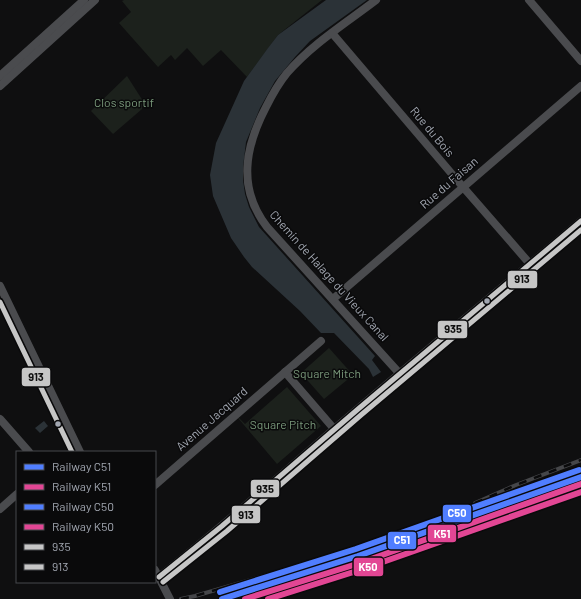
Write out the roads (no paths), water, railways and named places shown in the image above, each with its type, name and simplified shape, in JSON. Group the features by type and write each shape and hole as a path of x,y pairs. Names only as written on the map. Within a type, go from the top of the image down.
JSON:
{"street":[{"path":"0,76 84,0"},
{"path":"0,86 95,0"},
{"name":"Chemin de Halage du Vieux Canal","path":"376,0 332,33 295,65 276,89 254,132 249,148 247,166 250,190 259,217 400,374"},
{"path":"529,0 581,61"},
{"name":"Rue du Bois","path":"332,33 530,264"},
{"name":"Rue du Faisan","path":"333,299 581,86"},
{"path":"170,599 157,574 215,532 581,221"},
{"path":"0,286 80,451"},
{"name":"Avenue Jacquard","path":"156,484 321,341"},
{"path":"285,372 334,430"},
{"path":"0,419 28,451"},
{"path":"0,509 16,495"},
{"path":"163,586 167,599"}],"railway":[{"path":"475,503 516,485 581,460"},
{"path":"420,535 581,488"},
{"path":"428,539 502,517"},
{"path":"181,599 336,555 413,530 432,522"}],"rail line":[{"name":"C50","path":"220,592 356,549 579,470"},
{"name":"C51","path":"222,599 358,556 581,477"},
{"name":"K51","path":"245,599 360,563 581,484"},
{"name":"K50","path":"268,599 363,569 581,492"}],"park label":[{"name":"Clos sportif","path":"124,103"},
{"name":"Square Mitch","path":"327,374"},
{"name":"Square Pitch","path":"283,425"}]}
